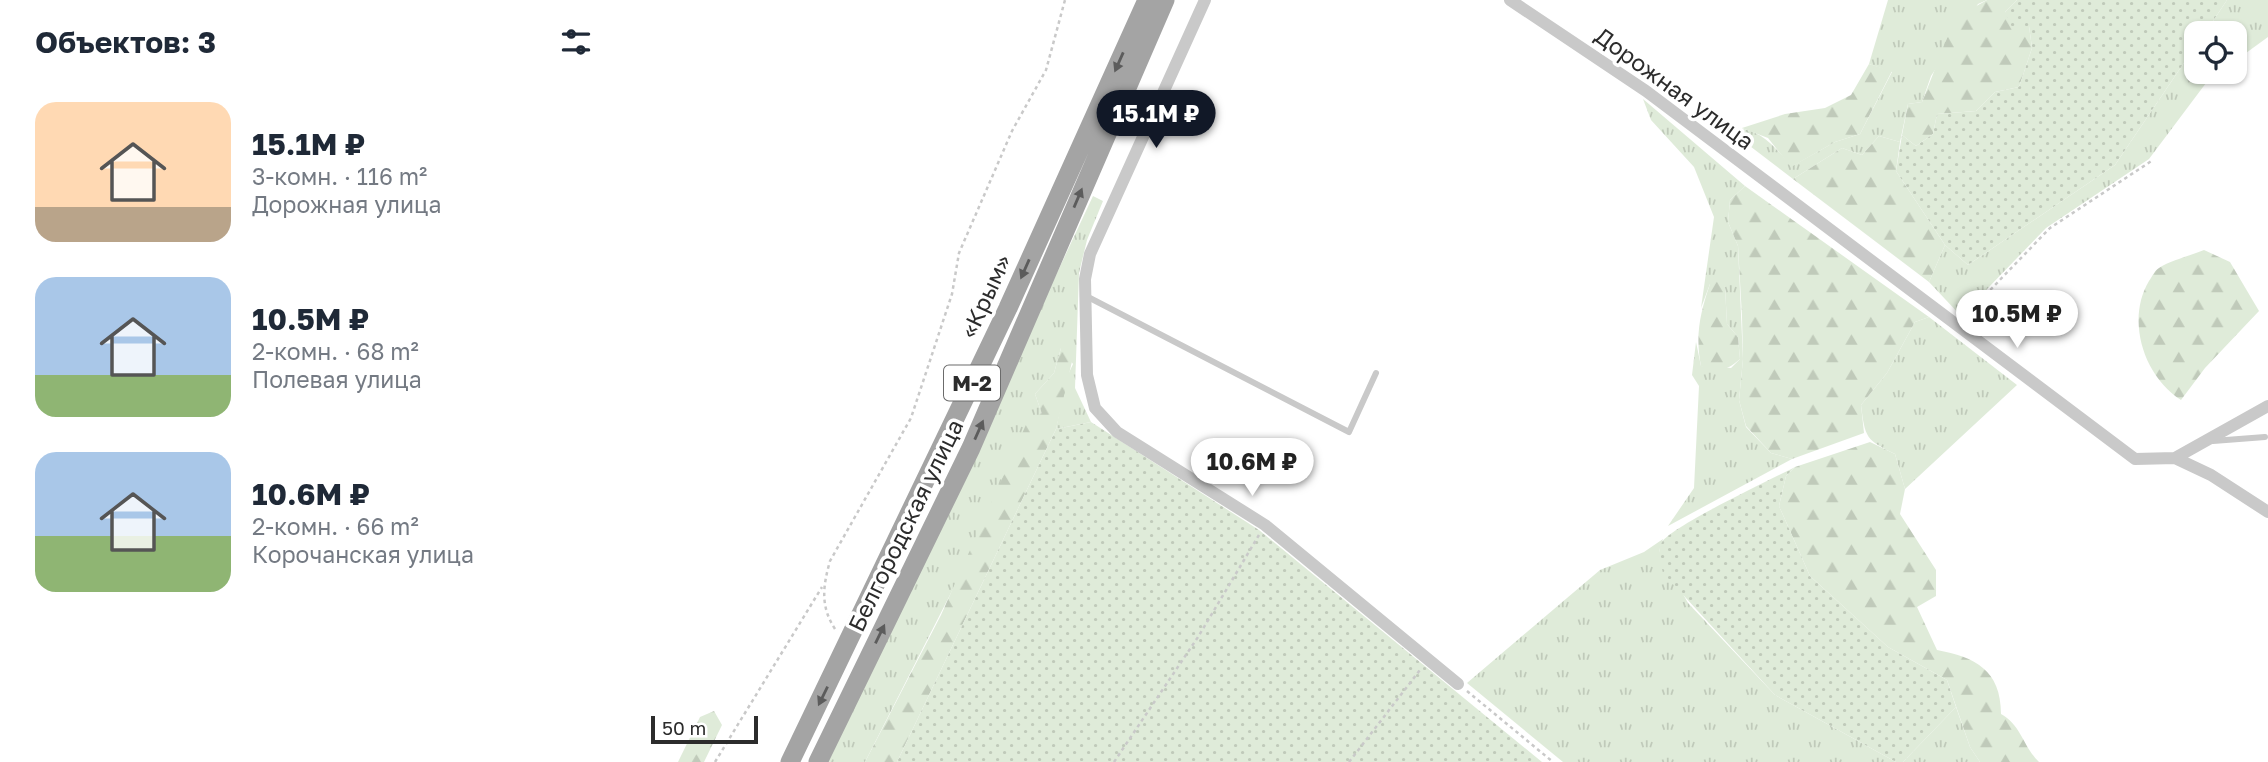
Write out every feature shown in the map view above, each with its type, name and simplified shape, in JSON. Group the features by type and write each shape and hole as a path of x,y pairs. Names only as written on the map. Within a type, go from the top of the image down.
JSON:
{"main road":[{"name":"«Крым»","path":"790,762 1008,307 1147,0"},
{"name":"Белгородская улица","path":"818,762 971,448 1165,0"},
{"path":"844,651 864,666"}],"street":[{"path":"1205,0 1090,254 1086,296 1087,375 1096,408 1118,432 1265,525 1458,684"},
{"name":"Дорожная улица","path":"1510,0 1646,91 2135,459 2175,458"},
{"path":"2175,458 2268,406"},
{"path":"2175,458 2211,475 2268,512"}],"lane":[{"path":"1086,296 1349,432 1376,373"},
{"path":"2207,442 2265,437"}],"path":[{"path":"715,762 822,587 830,561 911,418 952,293 958,253 1012,131 1046,70 1065,0"},
{"path":"1956,325 2050,228 2153,160"},
{"path":"1114,762 1198,637 1265,525"},
{"path":"822,587 827,616 844,651"},
{"path":"1349,762 1428,659"},
{"path":"1458,684 1553,762"}],"green space":[{"path":"1888,0 1987,0 1978,4 1931,76 1922,102 1908,104 1900,142 1879,136 1862,155 1842,148 1793,179 1721,124 1746,129 1762,137 1792,166 1835,142 1860,134 1892,72 1869,64"},
{"path":"1987,0 2017,0 2005,12 2029,26 2032,48 2019,87 1995,92 1976,111 1937,114 1933,134 1916,146 1902,135 1908,104 1922,102 1955,18"},
{"path":"2017,0 2227,0 2213,21 2184,21 2184,63 2115,165 1968,265 1945,245 1896,171 1902,135 1916,146 1933,134 1937,114 1976,111 1995,92 2019,87 2032,48 2029,26 2012,28 2005,12"},
{"path":"2227,0 2268,0 2268,37 2247,52 2247,21 2213,21"},
{"path":"2184,63 2184,84 2205,84 2149,159 2046,228 1961,316 1929,282 1945,245 1968,265 2115,165"},
{"path":"1869,64 1892,71 1860,134 1835,142 1791,167 1768,138 1742,128 1785,114 1825,108 1851,95"},
{"path":"1643,99 1745,186 1730,200 1728,222 1738,246 1743,359 1739,400 1746,427 1771,453 1792,459 1668,526 1694,488 1699,386 1692,375 1696,342 1701,366 1731,368 1740,359 1738,337 1727,324 1725,287 1710,284 1701,308 1714,217 1694,167 1651,120"},
{"path":"1879,136 1900,142 1896,171 1945,245 1929,282 1793,179 1842,148 1862,155"},
{"path":"1745,186 1929,317 1915,322 1887,373 1861,405 1864,433 1792,459 1771,453 1746,426 1739,400 1743,359 1738,246 1728,222 1730,200"},
{"path":"1093,196 1103,201 1087,240 1079,273 1075,388 1091,422 1056,429 1066,379 1073,364 1061,348 1054,373 1035,394 1042,414 865,762 828,762"},
{"path":"2204,250 2230,262 2259,311 2205,368 2181,400 2168,390 2148,362 2142,346 2139,312 2142,296 2157,269"},
{"path":"1718,281 1725,287 1727,324 1738,337 1740,359 1726,368 1712,370 1701,366 1699,335 1701,315 1710,284"},
{"path":"1929,317 2017,385 1905,489 1895,454 1869,437 1861,405 1887,373 1915,322"},
{"path":"1068,342 1075,349 1056,429 897,762 865,762 941,615 1029,418 1042,414 1035,394 1054,373 1061,348"},
{"path":"1091,422 1259,530 1542,762 897,762 1056,429"},
{"path":"1870,442 1895,454 1905,489 1900,514 1936,570 1936,596 1917,607 1937,650 1974,662 1991,676 2000,699 2001,714 2018,730 2039,762 1980,762 1970,747 1947,680 1888,647 1810,576 1779,506 1786,476 1795,467"},
{"path":"1795,467 1786,476 1779,506 1810,576 1888,647 1947,680 1956,707 1903,762 1896,762 1775,695 1663,573 1659,549 1670,535 1702,514"},
{"path":"1663,539 1659,551 1688,603 1775,695 1896,762 1563,762 1467,683 1600,570 1644,552"},
{"path":"1956,707 1970,747 1980,762 1903,762"},
{"path":"714,711 722,725 704,762 678,762 700,717"}]}
